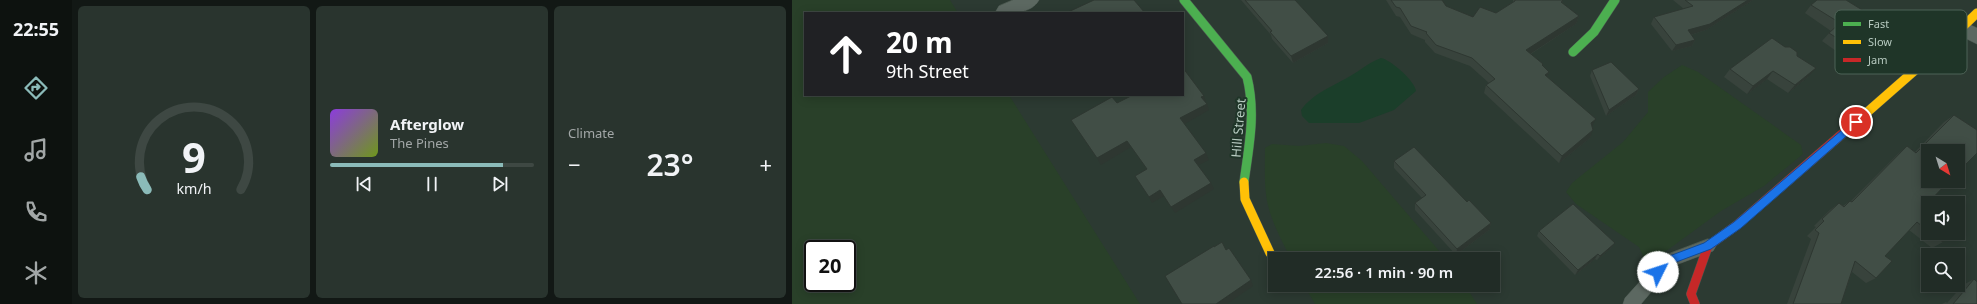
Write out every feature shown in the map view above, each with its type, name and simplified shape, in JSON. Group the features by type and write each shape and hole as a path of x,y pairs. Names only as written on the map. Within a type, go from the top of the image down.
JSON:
{"street":[{"path":"1006,12 1030,0"},
{"name":"Hill Street","path":"1184,0 1248,77 1253,91 1255,108 1244,196 1270,252"},
{"path":"1573,52 1594,32 1615,0"},
{"path":"1970,33 1977,13"},
{"path":"1695,304 1691,294 1708,246 1737,225 1920,74"}],"lane":[{"path":"1631,304 1668,261 1708,246"}],"shaded area":[{"path":"792,0 950,0 957,12 804,12 804,96 1010,96 1140,304 792,304"},
{"path":"1381,58 1391,63 1402,72 1412,82 1416,91 1394,110 1359,123 1309,123 1302,116 1301,110 1318,94"},
{"path":"1682,65 1698,72 1801,145 1803,154 1764,186 1721,211 1647,265 1639,247 1576,204 1566,192 1572,183 1623,142 1648,112 1648,92 1664,77"},
{"path":"1326,143 1344,146 1362,161 1440,252 1288,252 1274,223 1267,201 1265,182 1265,148 1272,144 1299,146"},
{"path":"1308,292 1469,292 1477,304 1315,304"}],"building":[{"path":"1094,0 1134,0 1144,12 1068,12"},
{"path":"1245,0 1295,0 1328,36 1291,56"},
{"path":"1391,0 1442,0 1446,6 1473,17 1480,7 1496,13 1515,0 1562,0 1563,1 1561,2 1579,16 1526,50 1543,64 1542,65 1549,72 1545,75 1596,119 1591,123 1593,130 1562,156 1486,85 1495,79 1472,58 1436,45 1426,33 1427,32 1411,26 1400,8 1396,7"},
{"path":"1685,0 1748,0 1710,24 1688,30 1695,40 1676,45 1654,17 1693,6"},
{"path":"1817,0 1846,0 1862,10 1835,10 1835,20 1811,5"},
{"path":"1835,28 1835,37 1829,33"},
{"path":"1772,38 1785,47 1790,47 1797,52 1797,56 1816,68 1795,85 1773,71 1753,86 1730,69"},
{"path":"1611,62 1639,89 1609,110 1592,70"},
{"path":"1184,69 1204,96 1201,97 1207,104 1180,118 1206,153 1194,160 1211,183 1171,207 1160,190 1149,197 1135,176 1147,169 1127,141 1097,158 1071,120 1112,97 1117,103 1131,96 1184,96"},
{"path":"1954,115 1977,130 1977,153 1965,165 1965,144 1925,144"},
{"path":"1907,146 1916,153 1921,148 1921,188 1942,188 1935,196 1921,196 1921,225 1917,222 1885,256 1892,261 1876,278 1855,261 1841,304 1793,304 1819,233 1815,230 1824,221 1822,219 1839,203 1844,207 1850,201 1852,202"},
{"path":"1414,147 1467,202 1469,200 1491,223 1457,249 1415,203 1426,195 1394,161"},
{"path":"1573,204 1615,243 1600,256 1598,254 1578,270 1539,231"},
{"path":"1222,242 1226,250 1229,248 1251,280 1216,304 1182,304 1165,276"},
{"path":"1974,279 1977,282 1977,304 1953,304 1963,292 1965,292 1965,290"}],"traffic: fast":[{"path":"1184,0 1247,77 1252,104 1252,130 1244,182"},
{"path":"1573,52 1594,32 1615,0"}],"traffic: slow":[{"path":"1967,23 1977,13"},
{"path":"1856,122 1911,74"},
{"path":"1244,182 1245,199 1270,252"}],"traffic: jam":[{"path":"1695,304 1691,294 1708,246 1737,225 1856,122"}],"route":[{"path":"1658,272 1668,261 1708,246 1737,225 1856,122"}]}
